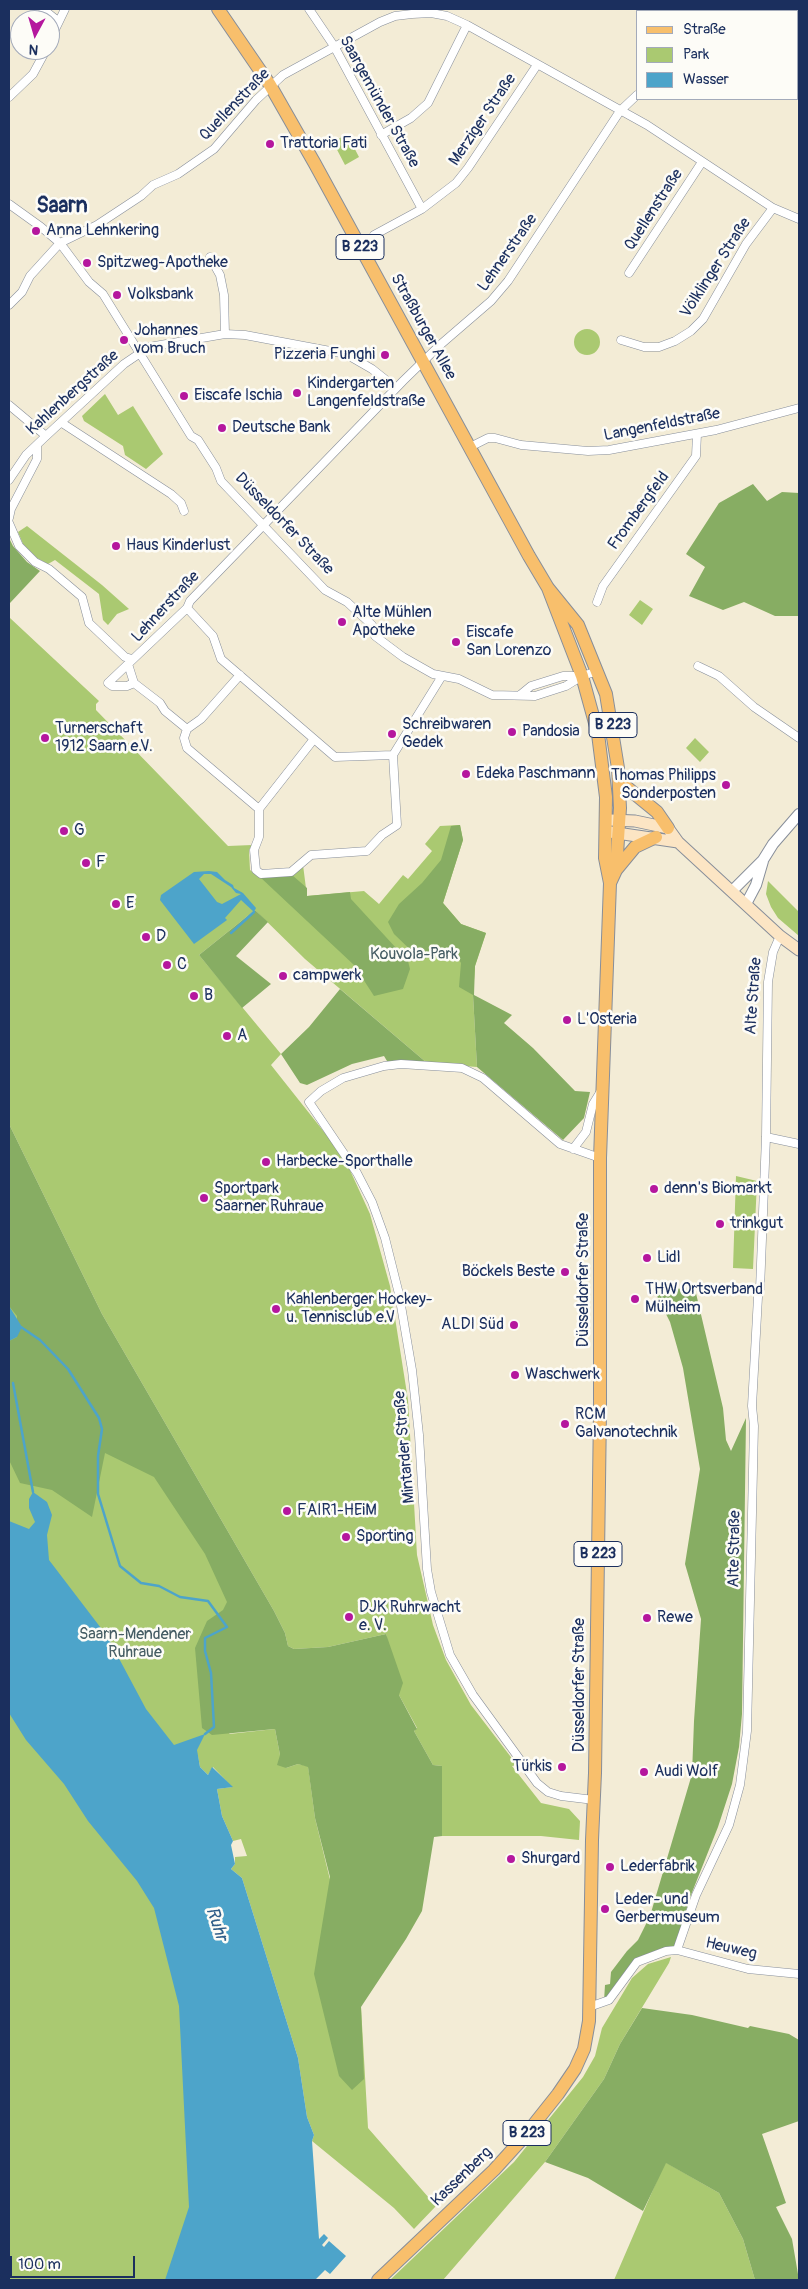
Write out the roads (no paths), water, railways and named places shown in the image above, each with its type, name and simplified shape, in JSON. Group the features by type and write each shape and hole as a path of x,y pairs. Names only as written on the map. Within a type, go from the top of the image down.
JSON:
{"main road":[{"name":"Straßburger Allee","path":"218,9 270,85 548,588 582,676 598,734 606,797 612,826"},
{"name":"Straßburger Allee","path":"548,588 578,625 598,671 612,720 619,781 612,826"},
{"path":"619,781 657,812 678,842 780,936 799,950"},
{"path":"612,826 639,822 668,828"},
{"path":"612,826 678,842"},
{"name":"Düsseldorfer Straße","path":"610,883 616,870 612,826"},
{"name":"Düsseldorfer Straße","path":"589,2007 600,1411 600,1158 610,883 605,858 612,826"},
{"path":"616,870 635,847 656,837"},
{"name":"Kassenberg","path":"378,2280 494,2170 558,2094 575,2069 584,2049 589,2021 589,2007"}],"street":[{"name":"Saargemünder Straße","path":"309,9 334,46 422,209"},
{"name":"Quellenstraße","path":"9,305 22,292 30,276 60,244 121,210 153,185 178,174 214,149 270,85 334,46 380,22 415,11 447,16 467,25 646,125 773,208 799,219"},
{"path":"381,135 411,118 428,103 467,25"},
{"path":"9,97 33,74 41,60"},
{"name":"Merziger Straße","path":"374,235 422,209 456,183 537,65"},
{"name":"Lehnerstraße","path":"134,683 112,686 108,683 187,608 190,601 396,388 491,302 508,281 620,111 636,96"},
{"name":"Quellenstraße","path":"629,272 702,162"},
{"name":"Düsseldorfer Straße","path":"9,204 41,227 60,244 89,282 103,294 191,436 198,440 216,468 220,481 255,515 262,526 325,590 347,602 372,625 375,636 403,657 442,676 459,679 492,695 520,695 531,686 563,676 582,676 598,671"},
{"name":"Völklinger Straße","path":"621,340 644,347 659,347 675,341 691,331 703,319 746,244 773,208"},
{"path":"210,257 220,275 224,295 225,334"},
{"path":"140,352 149,347 225,334 245,335 346,354 372,369 396,388"},
{"name":"Kahlenbergstraße","path":"9,480 26,455 140,352"},
{"path":"9,406 46,436"},
{"name":"Langenfeldstraße","path":"470,447 488,438 495,438 522,445 598,452 697,434 799,408"},
{"path":"62,423 171,494 181,503 184,511"},
{"name":"Frombergfeld","path":"597,602 603,586 696,456 697,434"},
{"path":"9,518 11,510 37,459 37,445"},
{"path":"9,524 19,546 35,562 49,569 82,597 89,623 130,661 134,683 160,703 165,711 187,729"},
{"path":"187,608 213,636 221,659 336,757 393,755"},
{"path":"698,666 719,676 754,707 799,738"},
{"path":"240,675 201,720 187,729 184,738 187,748 259,809"},
{"path":"314,739 259,809 259,837 254,850 256,870 261,874 291,872 311,855 367,851 382,835 397,825 393,755 442,676"},
{"path":"732,891 763,860 773,844 799,814"},
{"path":"746,904 756,886 763,860"},
{"name":"Alte Straße","path":"677,1950 696,1895 729,1825 740,1786 747,1731 754,1436 752,1406 760,1289 766,1137 768,982 773,952 780,936"},
{"name":"Mintarder Straße","path":"573,1148 560,1144 483,1078 462,1068 401,1064 364,1070 336,1083 309,1102 356,1173 372,1202 385,1238 399,1294 412,1370 419,1435 427,1568 431,1592 450,1655 473,1695 538,1783 548,1792 561,1796 594,1800"},
{"path":"600,1158 573,1148 586,1132 593,1104 603,1088"},
{"path":"766,1137 799,1144"},
{"name":"Heuweg","path":"589,2007 609,2000 637,1962 666,1951 677,1950 748,1969 799,1974"}],"water":[{"path":"194,872 217,872 234,888 243,893 256,908 254,912 241,900 225,918 227,920 194,944 160,900 161,895","holes":["204,874 211,874 231,887 236,893 241,894 222,904 217,902 199,879"]},
{"path":"9,1306 22,1327 17,1337 9,1341"},
{"name":"Ruhr","path":"33,1492 47,1502 52,1515 47,1535 49,1560 107,1636 146,1709 174,1745 205,1734 197,1750 200,1767 208,1775 212,1767 233,1787 217,1789 222,1816 233,1841 231,1845 235,1864 231,1869 242,1878 298,2058 307,2117 314,2135 312,2141 319,2239 324,2234 328,2238 322,2245 324,2247 329,2241 346,2256 330,2274 325,2270 315,2280 165,2280 189,2207 179,2006 154,1908 137,1881 88,1821 64,1784 26,1740 9,1713 9,1521 29,1529 35,1522 29,1508 29,1499"}],"waterway":[{"path":"231,933 254,912"},
{"path":"21,1327 40,1340 68,1369 99,1418 102,1429 98,1456 98,1494 120,1566 141,1583 159,1586 180,1597 208,1601 227,1627 205,1638 205,1651 211,1673 214,1727 205,1734"},
{"path":"13,1383 33,1492"}],"place":[{"name":"Trattoria Fati","path":"270,144"},
{"name":"Anna Lehnkering","path":"36,231"},
{"name":"Spitzweg-Apotheke","path":"87,263"},
{"name":"Volksbank","path":"117,295"},
{"name":"Johannes vom Bruch","path":"124,340"},
{"name":"Pizzeria Funghi","path":"385,355"},
{"name":"Kindergarten Langenfeldstraße","path":"297,393"},
{"name":"Eiscafe Ischia","path":"184,396"},
{"name":"Deutsche Bank","path":"222,428"},
{"name":"Haus Kinderlust","path":"116,546"},
{"name":"Alte Mühlen Apotheke","path":"342,622"},
{"name":"Eiscafe San Lorenzo","path":"456,642"},
{"name":"Pandosia","path":"512,732"},
{"name":"Schreibwaren Gedek","path":"392,734"},
{"name":"Turnerschaft 1912 Saarn e.V.","path":"45,738"},
{"name":"Edeka Paschmann","path":"466,774"},
{"name":"Thomas Philipps Sonderposten","path":"726,785"},
{"name":"G","path":"64,831"},
{"name":"F","path":"86,863"},
{"name":"E","path":"116,904"},
{"name":"D","path":"146,937"},
{"name":"C","path":"167,965"},
{"name":"campwerk","path":"283,976"},
{"name":"B","path":"194,996"},
{"name":"L'Osteria","path":"567,1020"},
{"name":"A","path":"227,1036"},
{"name":"Harbecke-Sporthalle","path":"266,1162"},
{"name":"denn's Biomarkt","path":"654,1189"},
{"name":"Sportpark Saarner Ruhraue","path":"204,1198"},
{"name":"trinkgut","path":"720,1224"},
{"name":"Lidl","path":"647,1258"},
{"name":"Böckels Beste","path":"565,1272"},
{"name":"THW Ortsverband Mülheim","path":"635,1299"},
{"name":"Kahlenberger Hockey- u. Tennisclub e.V","path":"276,1309"},
{"name":"ALDI Süd","path":"514,1325"},
{"name":"Waschwerk","path":"515,1375"},
{"name":"RCM Galvanotechnik","path":"565,1424"},
{"name":"FAIR1-HEiM","path":"287,1511"},
{"name":"Sporting","path":"346,1537"},
{"name":"DJK Ruhrwacht e. V.","path":"349,1617"},
{"name":"Rewe","path":"647,1618"},
{"name":"Türkis","path":"562,1767"},
{"name":"Audi Wolf","path":"644,1772"},
{"name":"Shurgard","path":"511,1859"},
{"name":"Lederfabrik","path":"610,1867"},
{"name":"Leder- und Gerbermuseum","path":"605,1909"}],"district":[{"name":"Saarn","path":"62,207"}],"park label":[{"name":"Kouvola-Park","path":"414,955"},
{"name":"Saarn-Mendener Ruhraue","path":"135,1644"}]}
